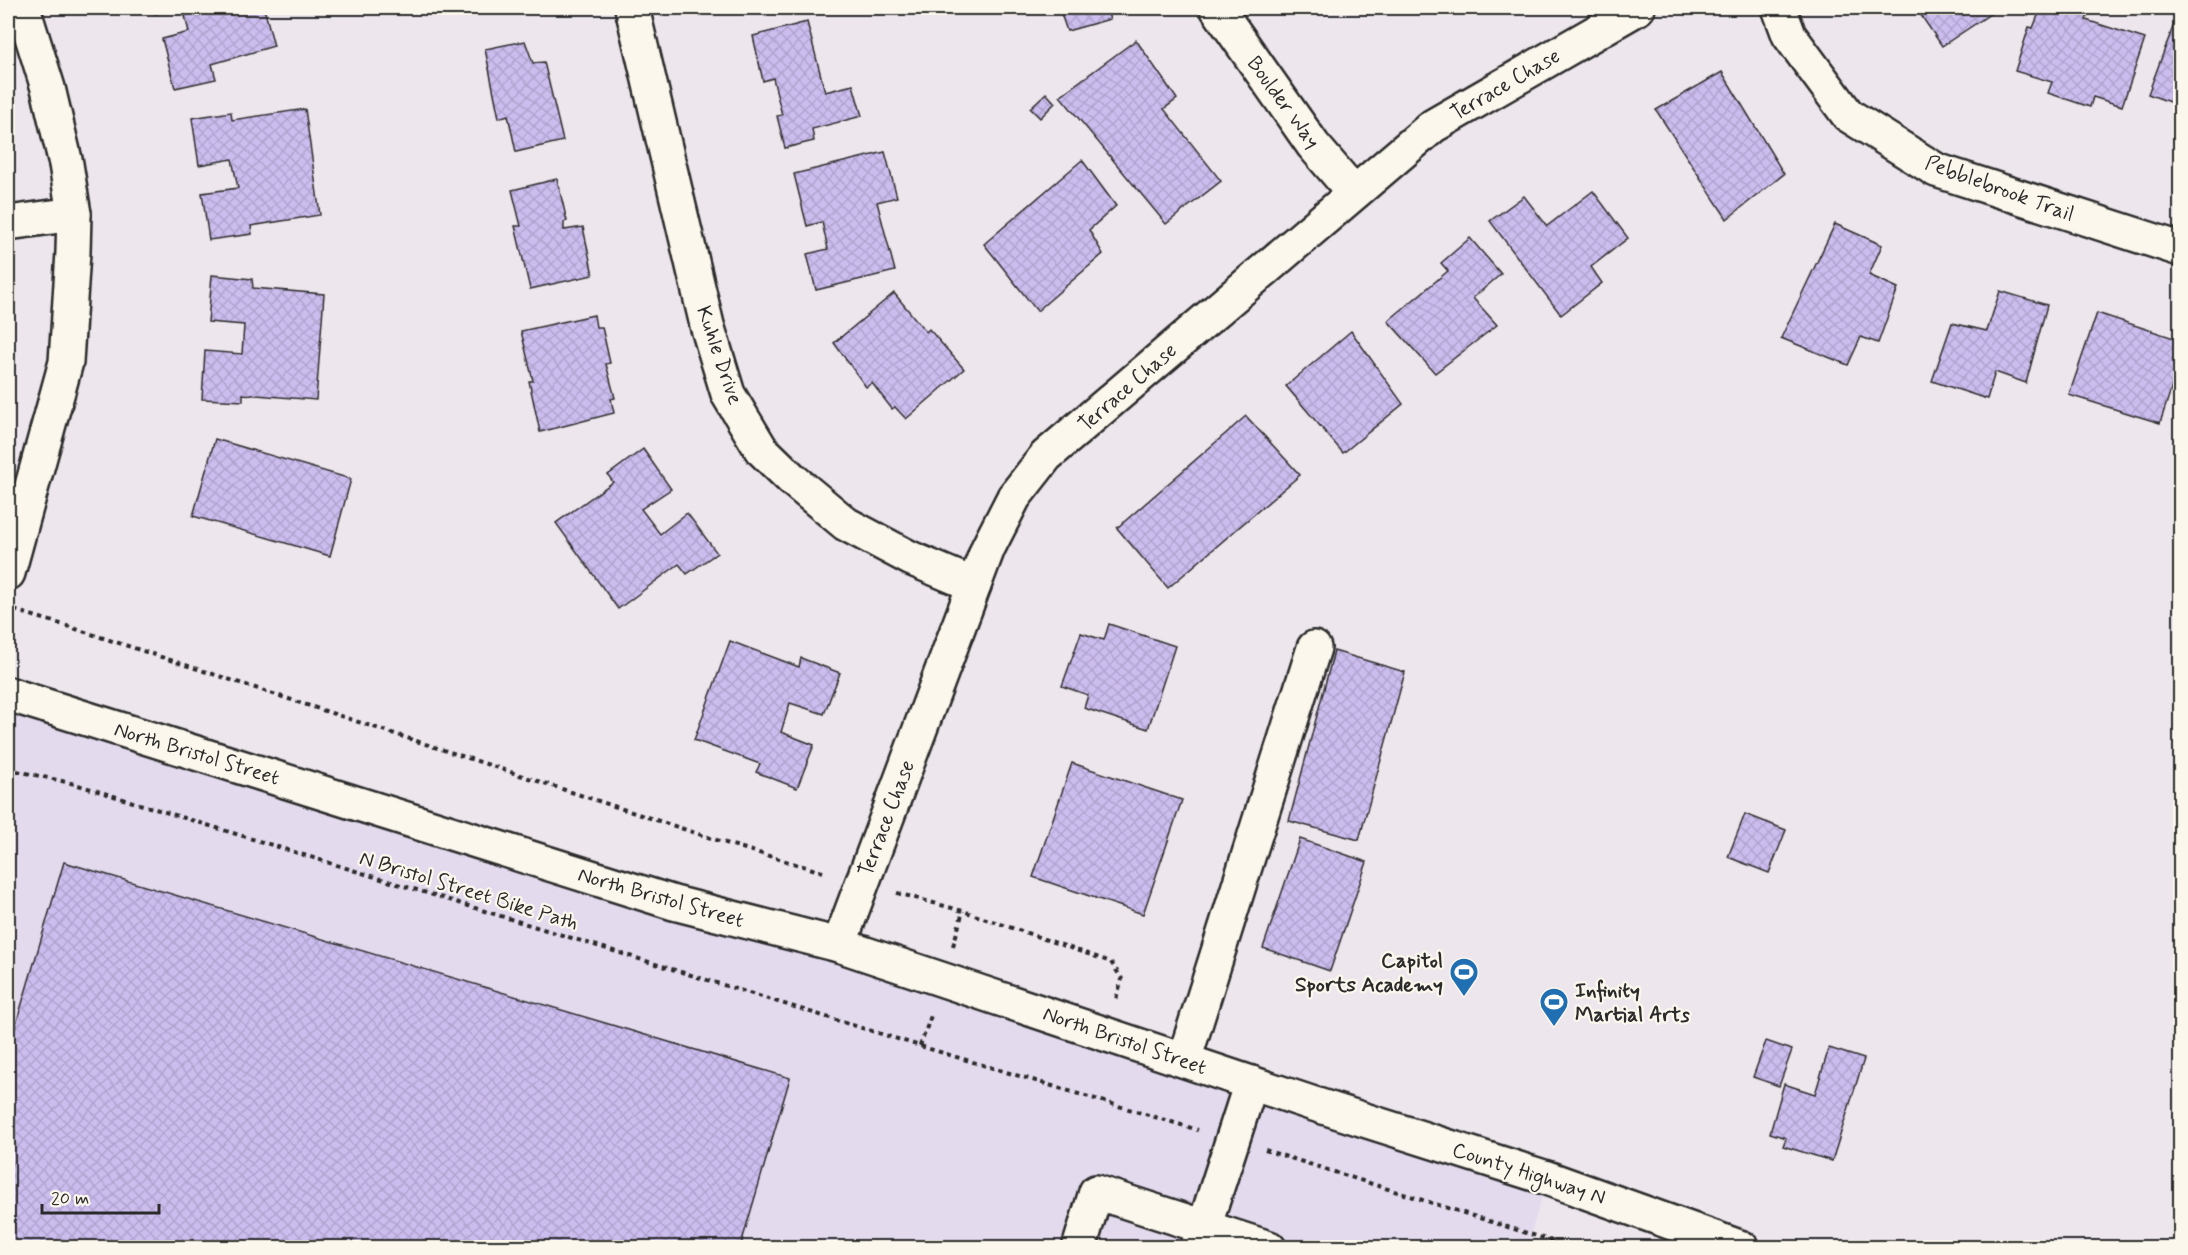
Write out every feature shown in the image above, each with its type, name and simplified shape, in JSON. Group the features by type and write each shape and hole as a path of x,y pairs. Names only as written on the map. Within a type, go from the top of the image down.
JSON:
{"street":[{"path":"8,573 66,362 74,214 66,164 48,88 23,8"},
{"name":"Kuhle Drive","path":"632,8 707,325 728,394 761,449 793,480 846,524 910,558 974,585"},
{"name":"Boulder Way","path":"1217,8 1313,144 1343,180 1356,191"},
{"name":"Terrace Chase","path":"839,945 988,548 1014,497 1046,456 1433,126 1638,8"},
{"name":"Pebblebrook Trail","path":"1779,8 1789,35 1848,115 1936,170 2181,249"},
{"path":"8,223 74,214"},
{"path":"1184,1060 1314,648"},
{"name":"North Bristol Street","path":"8,694 674,903 839,945 1314,1104"},
{"path":"1201,1237 1251,1083"},
{"name":"County Highway N","path":"1314,1104 1547,1178 1742,1248"},
{"path":"1078,1248 1096,1192 1201,1237 1269,1248"}],"path":[{"path":"8,609 64,625 732,845 963,911 1110,962 1122,980 1105,1033"},
{"name":"N Bristol Street Bike Path","path":"8,769 87,788 920,1047"}],"shaded area":[{"path":"8,694 1547,1178 1527,1247 8,1247"}],"building":[{"path":"154,8 176,8 155,14"},
{"path":"183,8 264,8 274,46 212,64 216,79 175,88 162,39 189,32"},
{"path":"448,8 492,8 450,17"},
{"path":"1059,8 1106,8 1110,19 1067,31"},
{"path":"1916,8 1999,8 1942,46"},
{"path":"2041,8 2090,8 2086,20 2145,39 2122,106 2093,97 2090,107 2048,93 2052,82 2015,71 2029,27 2033,28"},
{"path":"807,22 825,92 853,85 862,116 812,129 814,141 785,148 777,116 782,115 773,78 763,81 753,36"},
{"path":"2173,27 2180,29 2180,106 2148,94"},
{"path":"1136,40 1177,99 1164,109 1221,181 1166,224 1060,96"},
{"path":"525,41 533,63 544,62 563,141 516,152 508,115 499,118 485,49"},
{"path":"1722,72 1784,174 1727,219 1656,110"},
{"path":"1046,93 1055,103 1040,118 1030,108"},
{"path":"305,109 320,215 251,226 252,234 209,240 202,193 238,188 232,159 199,165 192,118 231,112 232,120"},
{"path":"885,152 897,197 877,202 895,271 816,290 807,254 828,249 822,222 807,226 794,174"},
{"path":"1082,160 1116,206 1089,230 1103,254 1037,311 984,244"},
{"path":"557,179 567,221 564,222 564,230 583,227 593,275 530,289 515,226 521,226 512,190"},
{"path":"1593,191 1628,238 1591,267 1602,283 1561,315 1490,221 1524,196 1547,226"},
{"path":"1835,224 1882,245 1869,275 1898,288 1878,343 1861,337 1848,365 1781,338"},
{"path":"1470,238 1501,274 1473,298 1497,325 1435,373 1388,321 1448,271 1441,263"},
{"path":"212,275 252,279 253,288 324,294 316,400 243,394 243,401 202,399 205,351 242,354 244,325 208,322"},
{"path":"2000,291 2047,305 2026,383 1995,372 1987,399 1932,381 1952,323 1987,331"},
{"path":"894,293 926,332 929,329 964,369 906,419 895,407 892,409 872,383 866,387 834,343"},
{"path":"2097,313 2180,340 2180,362 2160,423 2069,395"},
{"path":"594,315 596,327 602,327 610,363 606,364 615,398 611,399 614,413 540,432 529,381 533,381 521,331"},
{"path":"1351,331 1403,404 1343,453 1286,386"},
{"path":"1246,416 1300,475 1168,588 1117,528"},
{"path":"215,439 351,479 330,556 193,516"},
{"path":"643,449 671,489 641,509 660,534 687,513 717,553 687,574 679,564 618,609 556,523 613,482 608,475"},
{"path":"1109,624 1175,646 1148,729 1084,708 1088,695 1062,686 1081,633 1104,640"},
{"path":"730,641 799,667 801,658 840,673 824,714 790,703 781,732 814,745 797,788 756,772 760,764 694,740"},
{"path":"1334,651 1405,672 1359,840 1289,821"},
{"path":"1072,763 1182,800 1143,914 1033,877"},
{"path":"1745,814 1786,830 1769,873 1728,857"},
{"path":"1300,839 1367,862 1330,971 1263,948"},
{"path":"64,862 790,1078 740,1248 8,1248 8,1051"},
{"path":"1766,1041 1792,1050 1779,1086 1753,1077"},
{"path":"1829,1048 1864,1059 1832,1161 1783,1146 1786,1138 1770,1133 1784,1084 1815,1094"}],"place":[{"name":"Capitol Sports Academy","path":"1464,998"},
{"name":"Infinity Martial Arts","path":"1554,1028"}]}
